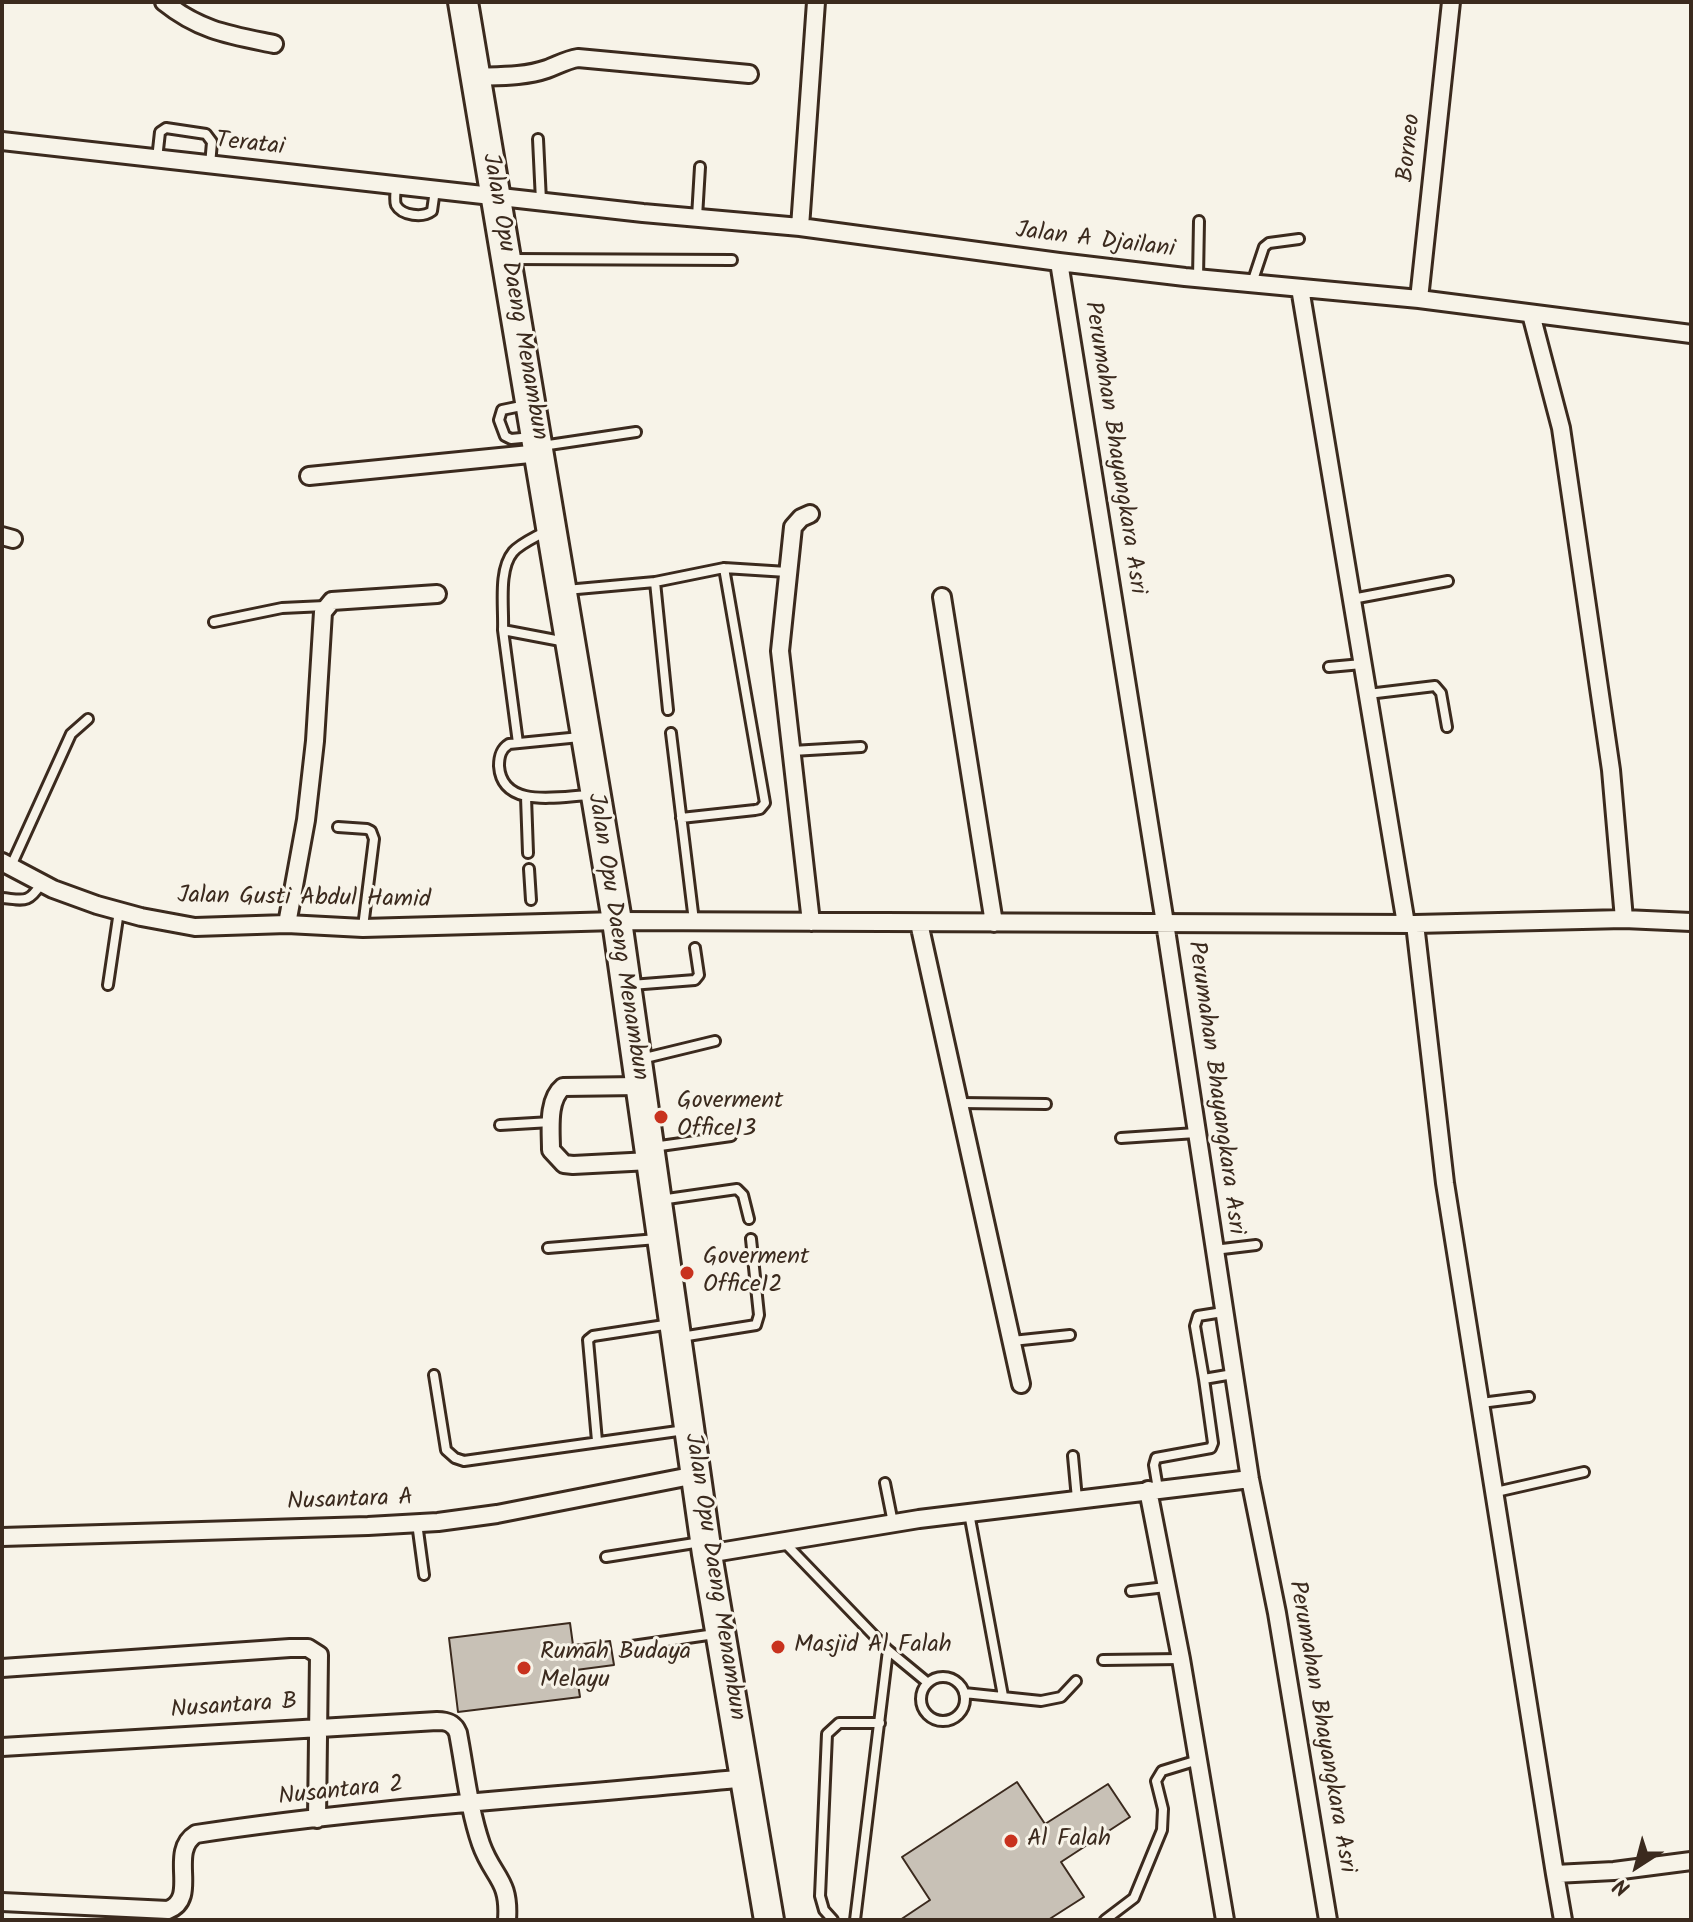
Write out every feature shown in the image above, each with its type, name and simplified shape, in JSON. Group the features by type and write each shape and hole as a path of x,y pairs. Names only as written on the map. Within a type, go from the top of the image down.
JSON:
{"highway":[{"name":"Jalan Opu Daeng Menambun","path":"463,2 617,921 706,1547 769,1920"}],"street":[{"path":"164,2 199,26 274,44"},
{"path":"800,227 816,2"},
{"name":"Borneo","path":"1419,299 1451,2"},
{"path":"475,77 546,69 578,58 749,74"},
{"name":"Teratai","path":"2,141 494,196"},
{"name":"Jalan A Djailani","path":"494,196 800,227 1059,262 1419,299 1691,334"},
{"name":"Perumahan Bhayangkara Asri","path":"1059,262 1250,1479 1277,1613 1328,1920"},
{"path":"1300,288 1362,664 1410,924 1445,1183 1563,1920"},
{"path":"1531,314 1561,428 1611,770 1624,919"},
{"path":"309,476 539,446"},
{"path":"810,514 793,527 780,651 811,922"},
{"path":"287,924 314,757 322,617 326,606 332,601 437,594"},
{"path":"942,597 994,923"},
{"name":"Jalan Gusti Abdul Hamid","path":"6,864 42,883 119,911 195,927 287,924 363,928 617,921 1410,924 1624,919 1691,922"},
{"path":"919,923 1021,1384"},
{"path":"638,1073 563,1087 556,1092 551,1150 564,1164 649,1154"},
{"name":"Nusantara A","path":"2,1537 417,1523 497,1514 696,1475"},
{"path":"706,1547 783,1541 969,1512 1250,1479"},
{"path":"1153,1489 1225,1920"},
{"name":"Nusantara B","path":"2,1668 308,1648 319,1655 318,1727 2,1747"},
{"path":"317,1819 318,1727 450,1723 458,1733 470,1803 482,1845 505,1886 507,1920"},
{"name":"Nusantara 2","path":"2,1902 168,1910 177,1907 182,1899 183,1853 189,1838 208,1832 470,1803 746,1778"},
{"path":"1555,1874 1614,1871 1691,1861"}],"lane":[{"path":"157,159 163,129 189,131 211,138 210,165"},
{"path":"538,139 541,201"},
{"path":"697,217 700,167"},
{"path":"396,185 395,203 398,208 417,215 427,215 432,211 435,189"},
{"path":"1198,278 1199,221"},
{"path":"1252,283 1264,247 1269,243 1299,239"},
{"path":"505,259 732,260"},
{"path":"539,446 636,432"},
{"path":"518,743 503,630 506,569 515,549 552,528"},
{"path":"562,590 655,582 724,568 787,572"},
{"path":"681,818 755,810 765,803 724,568"},
{"path":"1352,599 1448,581"},
{"path":"655,582 668,710"},
{"path":"214,622 282,608 326,606"},
{"path":"503,630 570,642"},
{"path":"1329,667 1362,664"},
{"path":"1368,694 1435,686 1441,693 1447,727"},
{"path":"6,864 71,734 88,719"},
{"path":"671,733 694,921"},
{"path":"585,736 518,743 503,748 499,760 500,771 511,791 526,797 595,794"},
{"path":"791,751 861,747"},
{"path":"526,797 528,853"},
{"path":"338,827 367,829 374,839 363,928"},
{"path":"529,869 531,900"},
{"path":"2,898 26,900 42,883"},
{"path":"108,985 119,911"},
{"path":"626,986 695,980 699,975 695,948"},
{"path":"638,1073 715,1041"},
{"path":"959,1103 1046,1104"},
{"path":"500,1125 552,1122"},
{"path":"1121,1138 1196,1133"},
{"path":"649,1154 731,1136"},
{"path":"656,1201 737,1189 743,1195 749,1219"},
{"path":"548,1248 662,1239"},
{"path":"597,1441 588,1340 593,1336 756,1325 759,1315 751,1239"},
{"path":"1213,1250 1256,1245"},
{"path":"1153,1489 1156,1458 1211,1448 1213,1443 1196,1320 1204,1314 1223,1312"},
{"path":"1011,1341 1070,1335"},
{"path":"1204,1379 1233,1374"},
{"path":"434,1375 446,1450 464,1461 689,1430"},
{"path":"1481,1403 1529,1397"},
{"path":"1073,1456 1077,1499"},
{"path":"1496,1492 1584,1472"},
{"path":"885,1483 893,1523"},
{"path":"969,1512 1003,1696"},
{"path":"417,1523 424,1575"},
{"path":"783,1541 888,1650 928,1683"},
{"path":"606,1557 706,1547"},
{"path":"1131,1591 1167,1587"},
{"path":"632,1646 720,1633"},
{"path":"855,1920 888,1650"},
{"path":"1103,1660 1181,1659"},
{"path":"942,1677 955,1680 966,1702 961,1714 950,1721 937,1722 926,1715 920,1703 921,1691 928,1683 942,1677"},
{"path":"964,1693 1051,1700 1061,1697 1076,1681"},
{"path":"833,1920 824,1910 820,1896 827,1734 839,1723 880,1723"},
{"path":"1105,1920 1134,1898 1162,1830 1163,1809 1156,1781 1162,1771 1198,1760"}],"building":[{"name":"Rumah Budaya Melayu","path":"570,1623 573,1645 610,1641 614,1665 576,1670 580,1697 458,1712 449,1638"},
{"name":"Al Falah","path":"1017,1782 1045,1824 1108,1784 1130,1817 1061,1862 1084,1897 1048,1920 900,1920 930,1900 902,1857"}],"place":[{"name":"Goverment Office13","path":"661,1117"},
{"name":"Goverment Office12","path":"687,1273"},
{"name":"Masjid Al Falah","path":"778,1647"},
{"name":"Rumah Budaya Melayu","path":"524,1668"},
{"name":"Al Falah","path":"1011,1841"}]}
